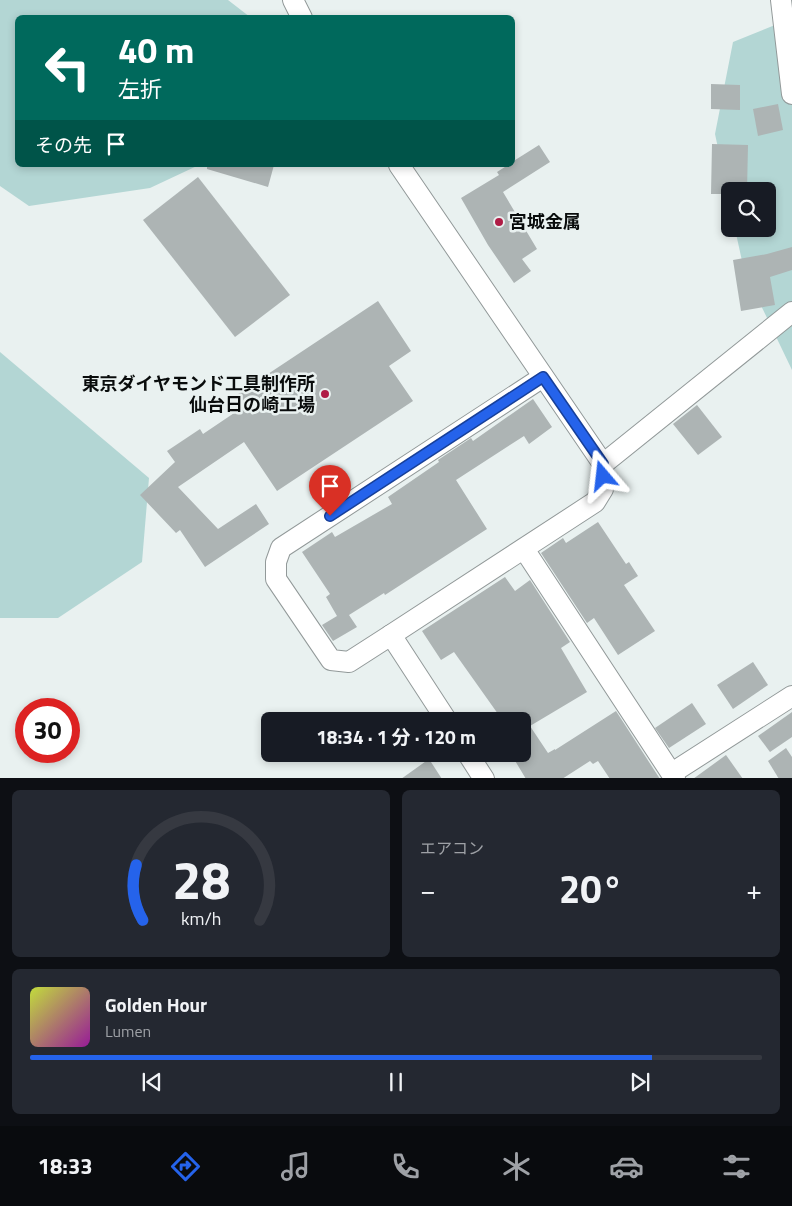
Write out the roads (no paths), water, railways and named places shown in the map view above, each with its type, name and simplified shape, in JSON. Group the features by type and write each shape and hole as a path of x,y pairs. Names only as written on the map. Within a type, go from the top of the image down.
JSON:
{"street":[{"path":"293,0 300,15"},
{"path":"781,0 792,94"},
{"path":"400,167 603,464 603,489 595,502 391,636 349,662 331,660 276,579 276,562 281,548 543,377"},
{"path":"603,464 792,312"},
{"path":"524,549 674,776 792,696"},
{"path":"391,636 441,712"},
{"path":"473,762 484,778"}],"place":[{"name":"宮城金属","path":"499,222"},
{"name":"東京ダイヤモンド工具制作所 仙台日の崎工場","path":"325,394"}]}
